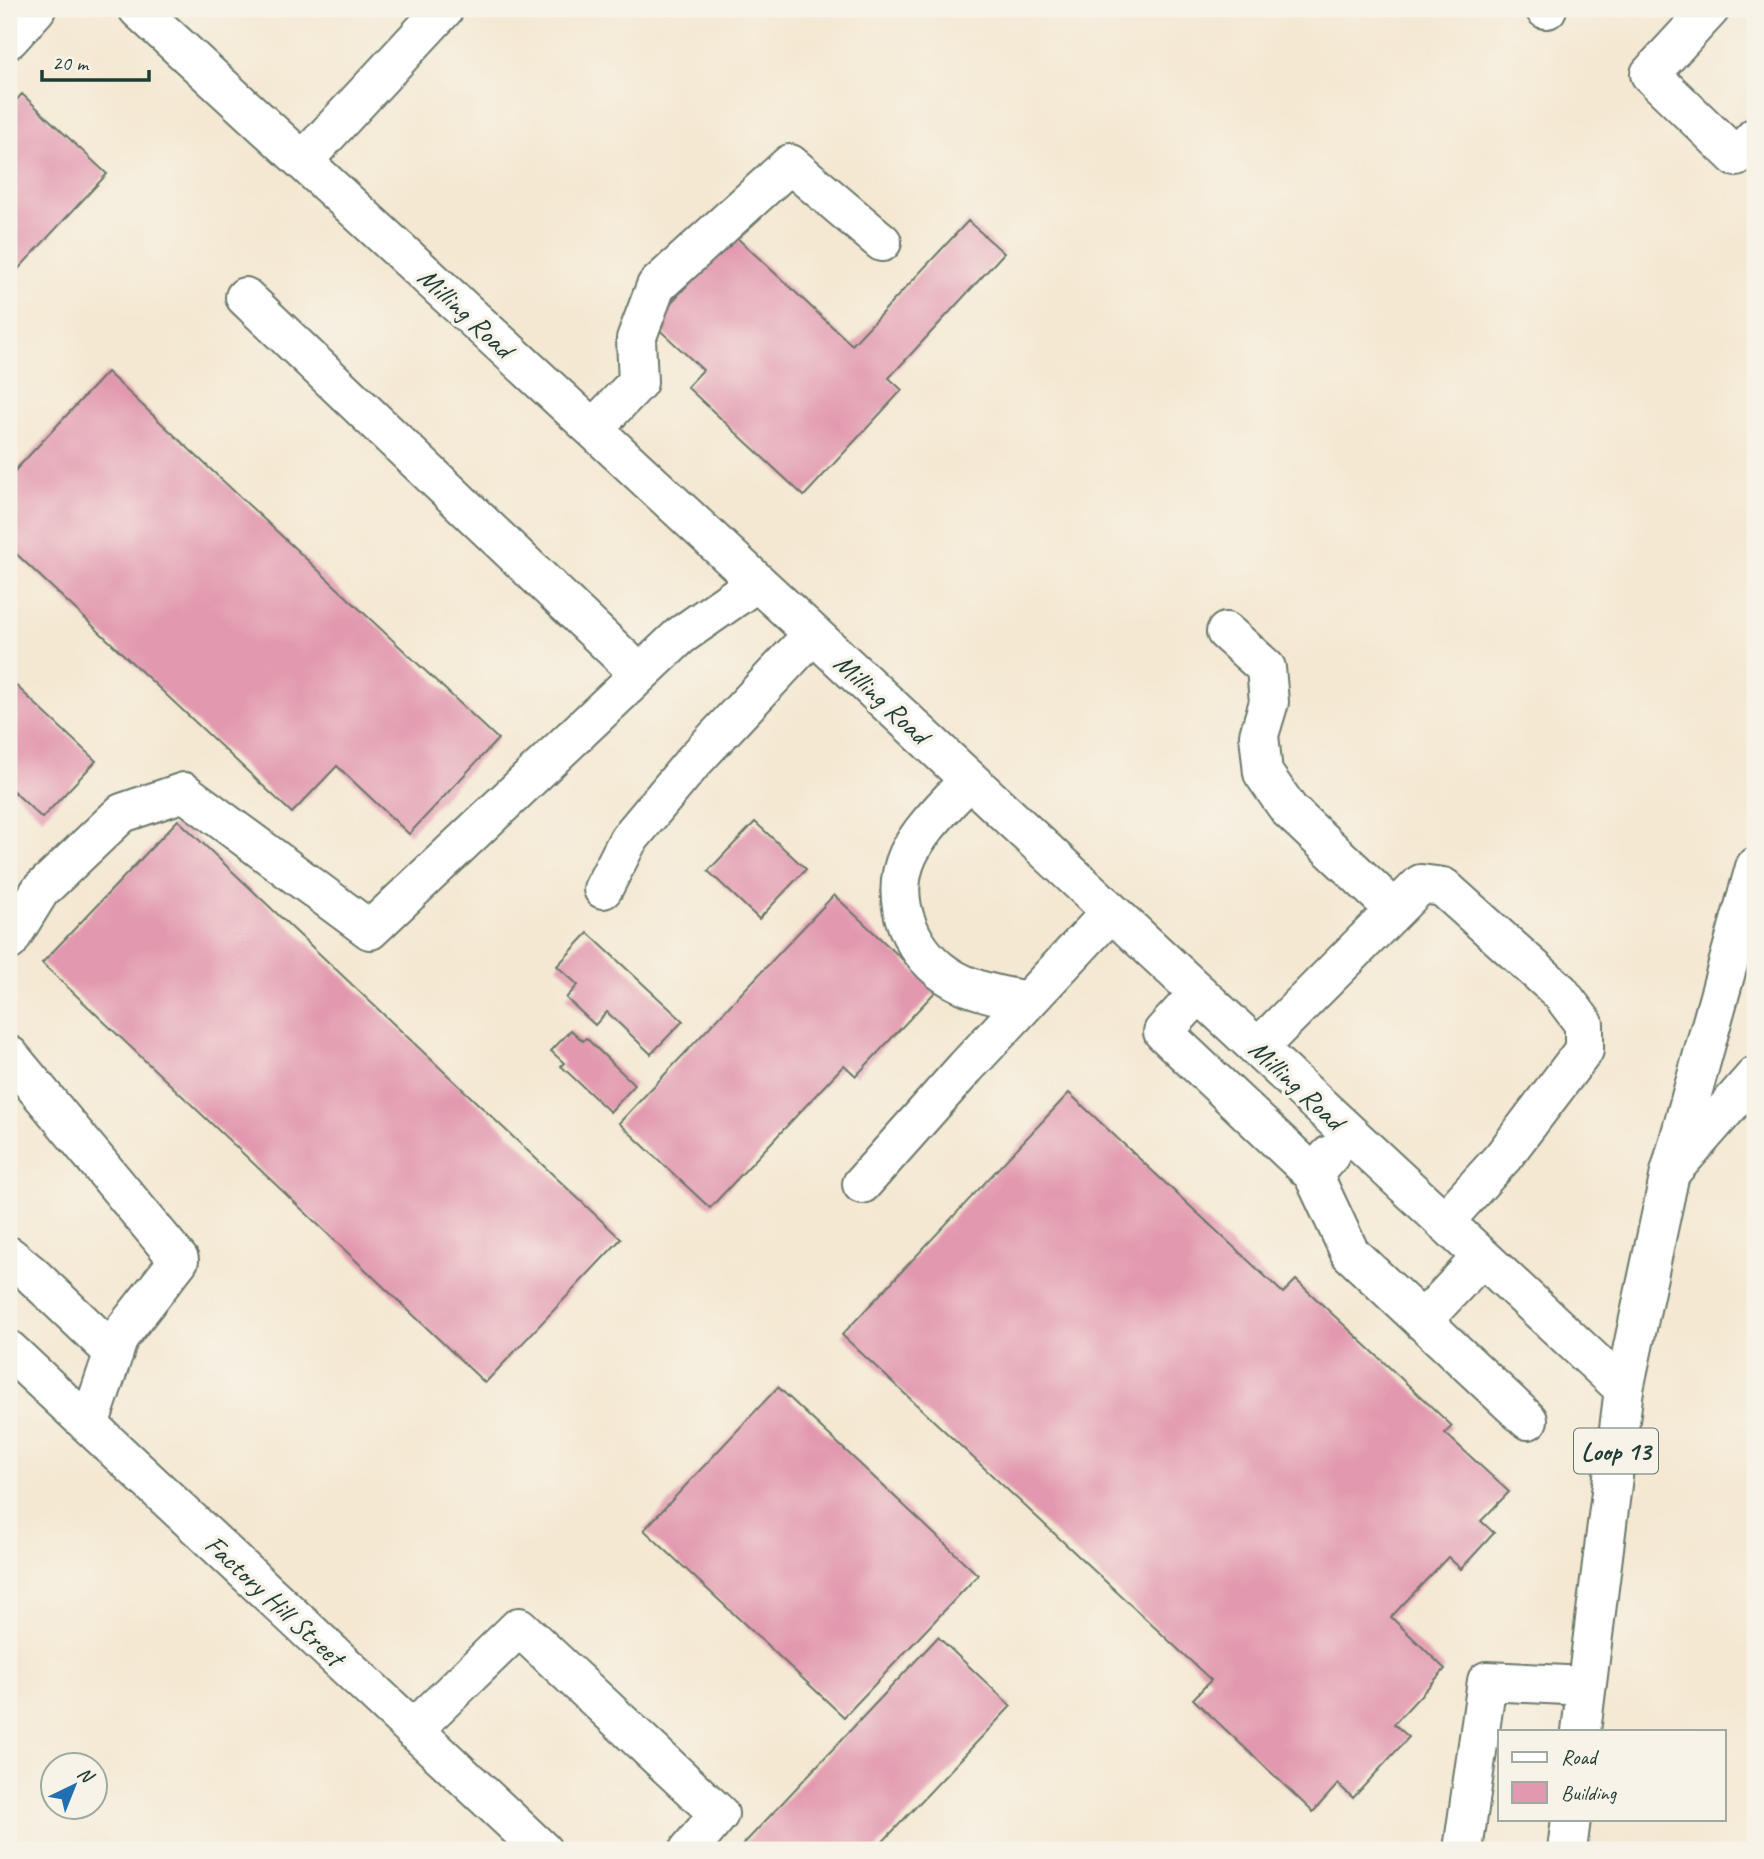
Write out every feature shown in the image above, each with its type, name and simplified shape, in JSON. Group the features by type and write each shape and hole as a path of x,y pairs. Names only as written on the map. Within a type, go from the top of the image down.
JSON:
{"main road":[{"path":"9,39 36,9"},
{"name":"Milling Road","path":"138,9 1624,1389"},
{"path":"303,161 444,9"},
{"path":"1710,9 1650,74 1736,157 1755,137"},
{"path":"593,429 638,382 636,339 656,286 790,164 882,242"},
{"path":"245,297 640,674"},
{"path":"9,941 40,891 122,813 184,792 370,930 680,636 757,582"},
{"path":"1226,632 1266,668 1269,702 1259,736 1263,773 1289,810 1395,910"},
{"path":"603,889 628,840 693,762 813,634"},
{"path":"969,779 909,853 902,872 900,897 904,917 912,938 928,959 953,979 981,992 1027,1002"},
{"path":"1670,1173 1755,867"},
{"path":"1258,1048 1421,884 1443,887 1560,992 1584,1024 1584,1050 1503,1157 1444,1222"},
{"path":"862,1184 1111,912"},
{"path":"1199,993 1163,1032 1313,1174 1350,1253 1528,1420"},
{"path":"9,1055 179,1260 119,1337 89,1425"},
{"name":"Loop 13","path":"1581,1730 1624,1389 1670,1173 1755,1076"},
{"path":"1313,1174 1350,1134"},
{"path":"9,1256 114,1353"},
{"path":"1422,1321 1482,1256"},
{"name":"Factory Hill Street","path":"9,1350 542,1850"},
{"path":"414,1730 519,1627 719,1814 689,1850"},
{"path":"1463,1850 1487,1681 1586,1686"},
{"path":"1567,1850 1571,1820"}],"building":[{"path":"22,94 107,174 9,279 9,108"},
{"path":"968,221 1004,253 889,378 902,390 804,496 687,387 703,370 652,323 734,235 852,345"},
{"path":"107,372 498,739 409,834 337,766 292,813 9,547 9,477"},
{"path":"9,679 96,761 42,818 9,787"},
{"path":"178,820 621,1239 485,1383 42,963"},
{"path":"755,822 806,869 759,919 708,871"},
{"path":"834,895 936,991 856,1076 844,1065 710,1208 619,1123"},
{"path":"588,933 683,1021 651,1054 607,1012 595,1025 566,998 578,985 557,966"},
{"path":"571,1030 583,1041 586,1038 635,1085 610,1112 561,1066 564,1063 551,1051"},
{"path":"1069,1093 1283,1293 1296,1280 1452,1426 1445,1433 1509,1492 1481,1521 1494,1533 1461,1569 1448,1557 1391,1617 1445,1669 1394,1724 1409,1737 1353,1798 1338,1784 1313,1812 1193,1699 1211,1680 842,1335"},
{"path":"778,1387 978,1575 844,1717 644,1530"},
{"path":"938,1637 1011,1706 875,1850 738,1850"}]}
